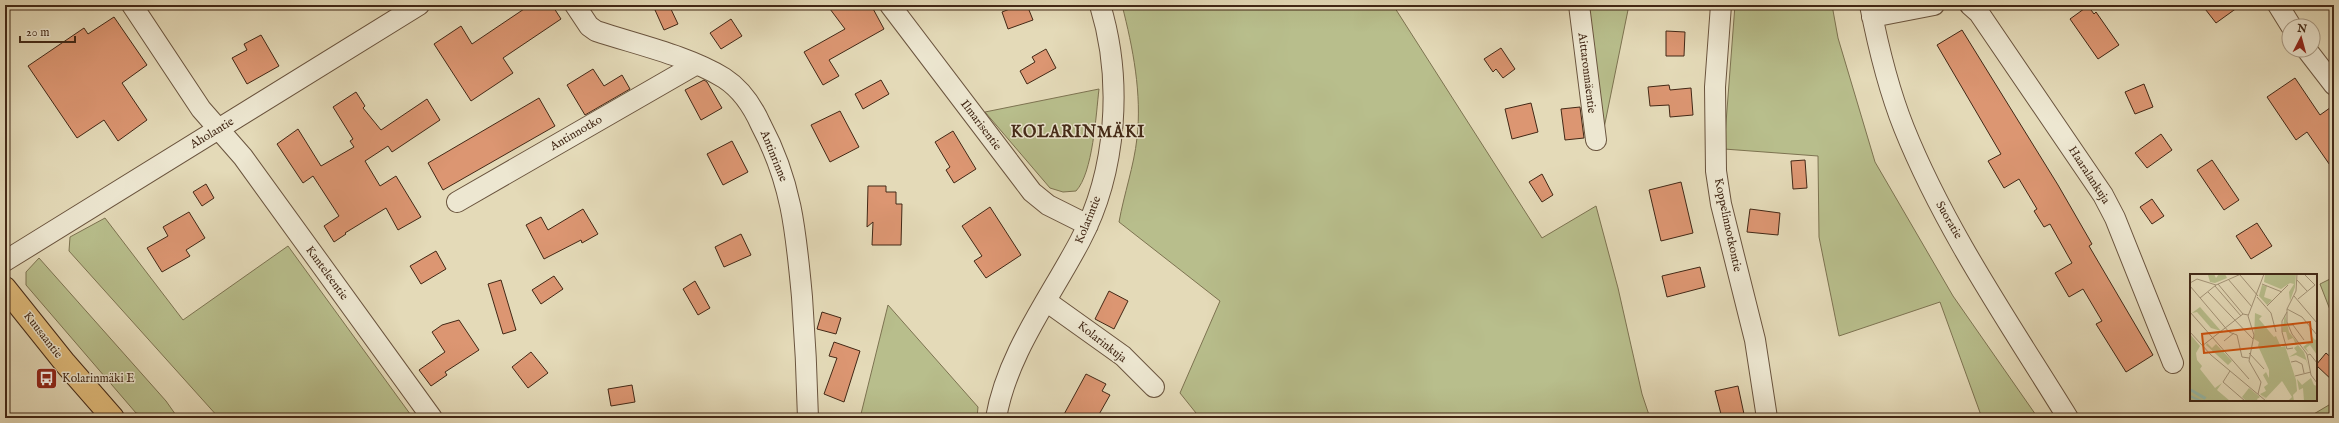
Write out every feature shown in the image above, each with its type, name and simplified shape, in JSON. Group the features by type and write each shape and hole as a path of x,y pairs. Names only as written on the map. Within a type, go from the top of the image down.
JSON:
{"main road":[{"name":"Kuusaantie","path":"5,288 65,363 113,418"}],"street":[{"name":"Kanteleentie","path":"132,5 201,109 243,157 432,418"},
{"name":"Aholantie","path":"5,261 419,5"},
{"name":"Antinrinne","path":"575,5 589,26 596,32 695,65 724,78 741,93 754,110 781,168 791,201 797,241 807,365 808,418"},
{"name":"Ilmarisentie","path":"890,5 1032,192 1068,217 1088,225"},
{"name":"Kolarintie","path":"996,418 1005,385 1046,301 1088,225 1105,170 1114,86 1111,47 1100,5"},
{"name":"Aittaronmäentie","path":"1579,5 1596,140"},
{"name":"Koppelinnotkontie","path":"1720,5 1715,87 1716,171 1721,204 1755,340 1767,418"},
{"path":"1871,11 1934,5"},
{"name":"Haaralankuja","path":"1970,5 1979,13 2103,195 2115,218 2173,363"},
{"path":"2278,5 2286,18"},
{"name":"Suoratie","path":"1871,11 1885,70 1904,127 1936,198 2068,418"},
{"path":"2315,58 2331,73"},
{"name":"Antinnotko","path":"457,202 695,65"},
{"name":"Kolarinkuja","path":"1046,301 1123,356 1154,387"}],"green space":[{"path":"1122,5 1393,5 1542,238 1596,206 1618,288 1642,394 1650,418 1200,418 1180,393 1220,301 1119,222 1134,159 1138,121 1136,71"},
{"path":"1589,5 1629,5 1603,133"},
{"path":"1735,5 1832,5 1838,38 1875,162 1953,296 2038,418 1982,418 1940,302 1839,336 1819,237 1818,156 1724,149"},
{"path":"1099,89 1090,157 1082,182 1076,191 1063,192 1050,188 985,112"},
{"path":"105,218 183,320 288,246 413,418 219,418 69,251 70,237"},
{"path":"39,258 166,401 178,418 154,418 136,413 26,285 26,272"},
{"path":"2334,277 2334,320 2320,284"},
{"path":"888,305 978,407 977,418 860,418"},
{"path":"2334,402 2334,418 2307,418"}],"building":[{"path":"530,5 552,5 561,19 503,58 513,73 471,101 434,44 461,26 472,44"},
{"path":"669,5 678,24 664,30 655,10"},
{"path":"827,5 871,5 884,29 829,60 839,76 823,85 804,52 845,29"},
{"path":"1020,5 1027,5 1033,20 1008,29 1002,12"},
{"path":"2202,5 2241,5 2216,23"},
{"path":"2088,6 2094,14 2096,12 2119,45 2098,59 2070,19"},
{"path":"114,17 147,65 122,83 147,120 118,141 104,120 77,138 28,66 84,28 88,34"},
{"path":"731,19 742,36 721,49 710,33"},
{"path":"1962,30 2058,185 2092,244 2089,246 2153,355 2126,372 2096,324 2102,321 2083,289 2069,297 2055,273 2072,263 2050,224 2044,227 2034,211 2037,209 2019,179 2004,188 1988,161 2001,154 1937,45"},
{"path":"1666,31 1685,32 1684,56 1666,56"},
{"path":"261,35 279,66 247,84 232,58 247,50 244,44"},
{"path":"1501,48 1515,69 1503,78 1496,69 1493,72 1484,59"},
{"path":"1046,49 1056,68 1027,84 1020,71 1035,62 1032,57"},
{"path":"593,69 604,86 622,75 630,89 585,115 567,85"},
{"path":"2295,78 2320,115 2334,105 2334,171 2307,132 2296,140 2267,97"},
{"path":"704,80 707,82 722,108 701,120 685,90"},
{"path":"881,80 889,94 863,109 855,94"},
{"path":"2144,84 2153,107 2135,114 2125,92"},
{"path":"1669,85 1670,90 1691,88 1693,115 1670,117 1669,105 1650,106 1648,87"},
{"path":"356,92 365,106 363,108 381,130 427,99 440,120 392,152 388,146 365,161 380,186 396,176 421,217 398,230 386,208 345,233 346,234 334,242 324,226 339,216 313,176 303,183 277,144 298,129 321,166 354,147 350,141 353,139 333,107"},
{"path":"539,98 555,126 443,190 428,163"},
{"path":"1531,103 1538,132 1512,139 1505,109"},
{"path":"1580,107 1584,138 1565,140 1561,109"},
{"path":"840,111 859,147 830,162 811,125"},
{"path":"953,131 976,169 954,183 946,170 950,167 935,142"},
{"path":"2161,134 2172,150 2147,168 2135,153"},
{"path":"732,141 748,172 723,185 707,154"},
{"path":"1805,160 1807,188 1793,189 1791,161"},
{"path":"2212,160 2239,200 2224,210 2197,170"},
{"path":"1542,174 1553,195 1542,202 1529,182"},
{"path":"1681,182 1693,233 1661,241 1649,190"},
{"path":"206,184 214,198 202,206 193,192"},
{"path":"868,186 886,186 886,192 896,192 896,204 902,204 901,245 872,245 873,222 867,227"},
{"path":"2152,199 2164,216 2152,224 2140,207"},
{"path":"990,207 1021,255 986,278 974,261 982,256 962,226"},
{"path":"583,209 598,234 582,243 581,240 544,259 526,225 541,217 548,230"},
{"path":"1750,209 1780,213 1778,235 1747,232"},
{"path":"189,212 205,238 186,250 190,256 162,272 147,248 168,236 163,227"},
{"path":"2257,223 2272,246 2251,259 2236,236"},
{"path":"741,234 751,255 724,267 715,247"},
{"path":"436,251 446,269 421,284 410,266"},
{"path":"1700,267 1705,287 1667,297 1662,276"},
{"path":"554,276 563,289 541,304 532,290"},
{"path":"501,280 516,330 503,334 488,284"},
{"path":"695,281 710,308 698,315 683,289"},
{"path":"1109,291 1128,301 1114,329 1095,319"},
{"path":"822,312 841,318 836,334 817,329"},
{"path":"459,320 479,350 445,372 447,375 431,386 419,370 445,352 432,332 442,325"},
{"path":"834,342 860,351 844,402 824,394 837,358 829,356"},
{"path":"531,352 548,373 528,388 512,367"},
{"path":"2326,353 2334,360 2334,382 2317,366 2317,364"},
{"path":"1086,374 1106,384 1102,391 1110,395 1097,418 1062,418"},
{"path":"632,385 635,402 611,406 608,389"},
{"path":"1738,386 1744,414 1722,418 1715,391"}],"place":[{"name":"Kolarinmäki E","path":"46,378"}],"district":[{"name":"KOLARINMÄKI","path":"1078,133"}]}
